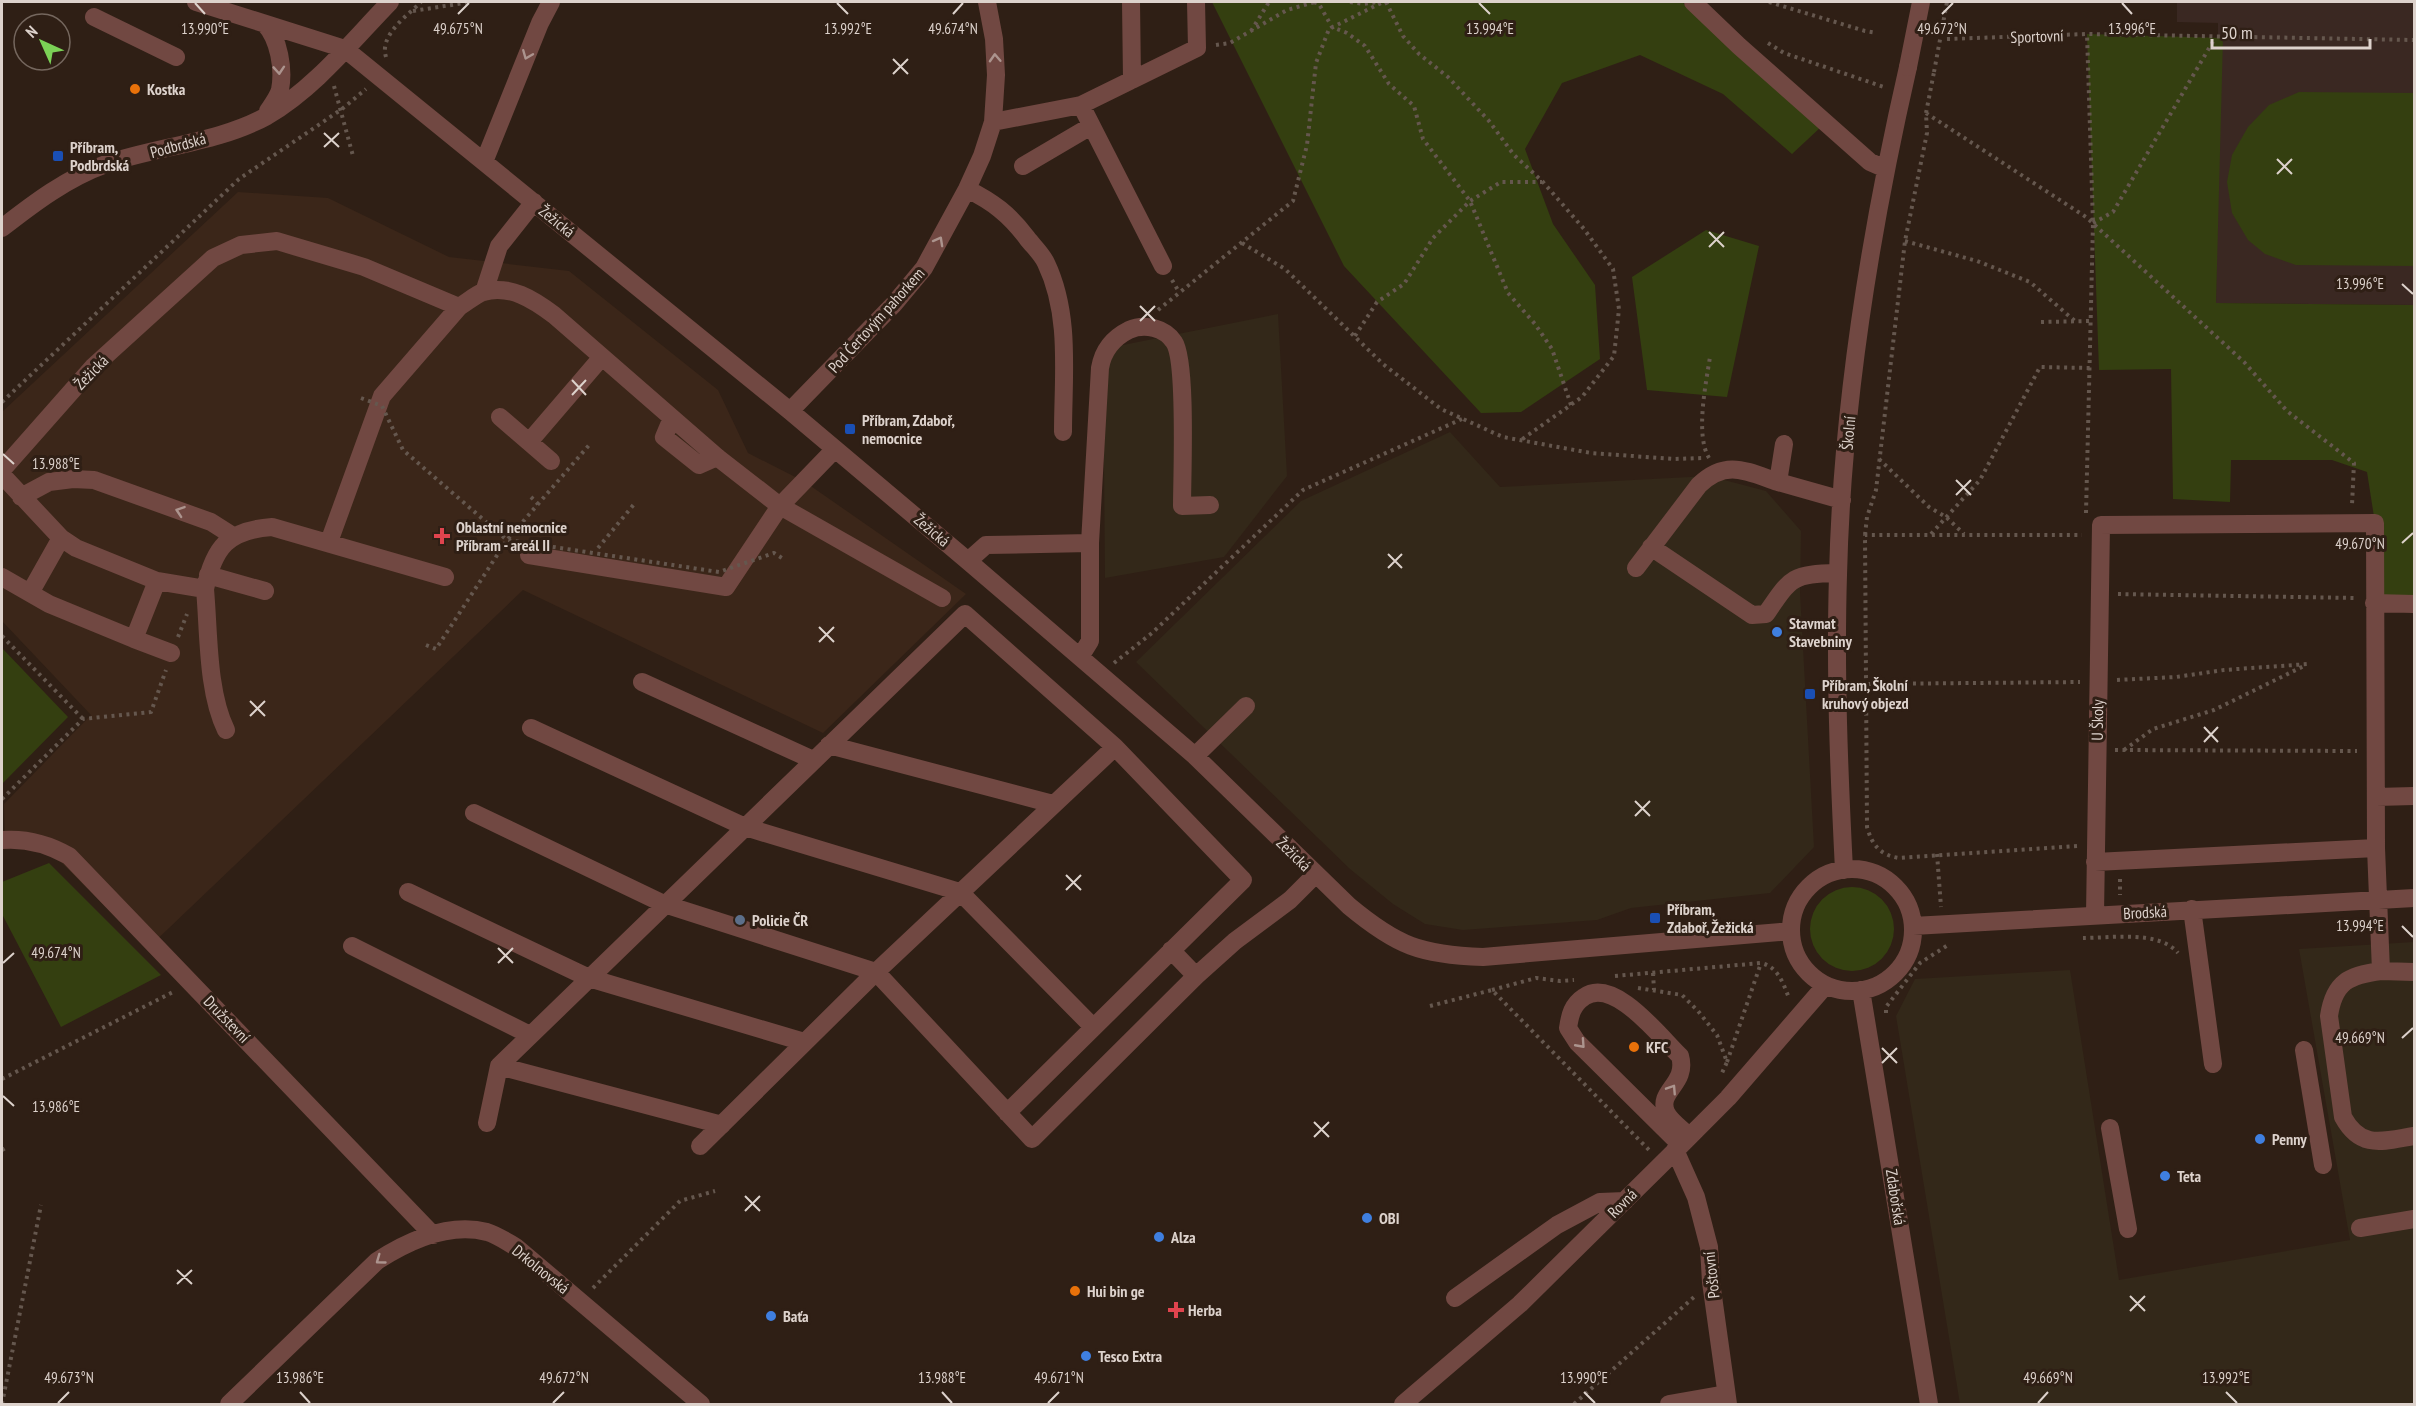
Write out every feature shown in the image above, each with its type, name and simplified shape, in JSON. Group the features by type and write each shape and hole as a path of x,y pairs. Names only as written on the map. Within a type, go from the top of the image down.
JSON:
{"street":[{"name":"Podbrdská","path":"2,228 37,201 76,178 106,164 232,130 266,116 294,97 390,2"},
{"path":"484,162 540,23 551,2"},
{"name":"Pod Čertovým pahorkem","path":"790,411 894,304 924,268 967,189 982,156 993,122 996,66 987,2"},
{"path":"1131,2 1131,80"},
{"path":"993,122 1081,105 1197,48 1196,2"},
{"path":"1693,2 1870,162 1886,169"},
{"name":"Školní","path":"1844,870 1837,733 1838,573 1842,500 1862,307 1886,169 1921,2"},
{"name":"Žežická","path":"204,3 345,49 790,411 968,561 1195,756 1376,929 1405,945 1444,955 1483,957 1791,932"},
{"path":"94,17 176,57"},
{"path":"265,24 273,33 280,69 280,91 266,116"},
{"path":"1081,105 1163,266"},
{"path":"1023,166 1091,126"},
{"path":"967,189 993,202 1017,226 1045,261 1057,292 1062,324 1063,432"},
{"name":"Žežická","path":"484,292 499,246 534,202"},
{"name":"Žežická","path":"2,470 93,367 213,258 241,244 277,241 364,267 459,307"},
{"path":"329,543 382,396 459,307 484,292 510,291 530,297 554,315 717,458 780,506 942,598"},
{"path":"1080,657 1090,641 1090,543 1101,357 1106,348 1117,338 1140,327 1152,327 1165,333 1174,342 1179,354 1182,506 1210,505"},
{"path":"529,442 601,358"},
{"path":"500,417 551,461"},
{"path":"1778,482 1784,444"},
{"path":"529,555 726,587 780,506 835,448"},
{"path":"1636,568 1699,485 1709,476 1714,464 1842,500"},
{"path":"2,476 61,538 76,548 157,581 265,591"},
{"path":"21,497 49,482 73,479 94,480 211,522 233,536"},
{"path":"2091,528 2375,523 2376,848 2381,971"},
{"path":"226,730 219,715 213,681 203,584 218,552 233,536 250,528 272,526 446,577"},
{"name":"U Školy","path":"2091,528 2100,594 2095,915"},
{"path":"30,593 61,538"},
{"path":"968,561 986,545 1090,543"},
{"path":"1651,548 1752,615 1766,614 1787,583 1809,573 1838,573"},
{"path":"2,577 49,604 171,653"},
{"path":"134,639 157,581"},
{"path":"2375,601 2415,604"},
{"path":"474,813 664,904 876,972 1007,1113 1243,880 1115,747 964,615 664,904 499,1066 487,1123"},
{"path":"642,682 813,760"},
{"path":"1195,756 1246,706"},
{"path":"531,728 745,827 960,892 1094,1027"},
{"path":"829,745 1053,804"},
{"path":"700,1146 876,972 1115,747"},
{"path":"2376,797 2415,796"},
{"name":"Družstevní","path":"2,840 36,842 69,856 433,1234"},
{"path":"2095,854 2376,848"},
{"path":"1844,870 1872,873 1896,888 1905,899 1913,926 1913,940 1902,966 1882,984 1861,990 1841,991 1825,986 1806,970 1798,958 1791,932 1792,919 1802,895 1821,878 1844,870"},
{"name":"Žežická","path":"1007,1113 1032,1139 1196,976 1235,941 1290,900 1316,874"},
{"path":"408,892 589,978 804,1042"},
{"name":"Brodská","path":"1913,926 2415,898"},
{"path":"2192,909 2213,1064"},
{"path":"352,946 530,1035"},
{"path":"1171,950 1196,976"},
{"path":"2415,972 2381,971 2360,974 2348,980 2338,988 2331,1001 2329,1016 2343,1117 2349,1128 2357,1136 2380,1142 2415,1136"},
{"name":"Rovná","path":"1403,1404 1520,1304 1625,1201 1728,1098 1825,986"},
{"name":"Zdabořská","path":"1861,990 1929,1404"},
{"path":"1590,993 1608,993 1622,999 1680,1056 1683,1066 1680,1077 1668,1093 1665,1104 1667,1114 1682,1144 1577,1042 1568,1028 1570,1014 1577,1002 1590,993"},
{"path":"2304,1050 2323,1165"},
{"path":"499,1066 722,1125"},
{"path":"2110,1128 2128,1229"},
{"name":"Poštovní","path":"1682,1144 1708,1247 1727,1399"},
{"path":"1455,1298 1557,1225 1600,1202 1625,1201"},
{"path":"2360,1228 2415,1219"},
{"name":"Drkolnovská","path":"229,1404 377,1261 405,1243 433,1234 464,1229 488,1232 516,1247 701,1404"},
{"path":"1669,1404 1727,1399"}],"path":[{"path":"388,63 384,51 386,38 421,2"},
{"path":"412,11 470,2"},
{"path":"1250,32 1269,2"},
{"path":"1197,48 1230,43 1287,10 1315,2 1319,4 1332,27 1347,33 1365,46 1389,84 1414,106 1423,139 1470,201 1508,293 1535,324 1552,349 1571,405"},
{"path":"1350,2 1363,4 1377,2"},
{"path":"1140,327 1179,292 1293,201 1307,145 1316,63 1332,27 1384,2 1403,36 1419,54 1448,77 1489,121 1514,154 1543,182 1584,229 1613,269 1619,309 1614,356 1582,398 1521,440"},
{"path":"1769,2 1877,33"},
{"path":"1947,2 1926,113 1927,133 1905,241 1876,490 1867,517 1865,535 1868,684 1867,827 1871,840 1886,856 1899,858 1937,854 2095,854"},
{"path":"1865,535 1965,534 2091,528 2090,368 2093,223 2087,34"},
{"name":"Sportovní","path":"1947,39 2087,34 2415,40"},
{"path":"1759,38 1784,53 1902,92"},
{"path":"2093,223 2113,212 2215,38"},
{"path":"333,86 342,109 353,156"},
{"path":"2,402 239,179 342,109 366,89"},
{"path":"1926,113 2093,223 2244,362 2287,411 2354,463 2352,523"},
{"path":"1354,336 1377,302 1404,284 1433,238 1470,201 1501,182 1543,182"},
{"path":"1905,241 1977,261 2030,282 2076,322"},
{"path":"1242,243 1285,268 1383,364 1441,409 1503,436 1521,440 1591,453 1714,464"},
{"path":"2041,322 2091,321"},
{"path":"1710,357 1704,394 1703,440 1704,450 1714,464"},
{"path":"1931,534 1980,480 2040,367 2090,368"},
{"path":"361,398 382,406 402,450 507,540 719,572 774,554 782,558"},
{"path":"1100,674 1152,633 1303,490 1463,419"},
{"path":"426,645 436,649 507,540 590,444"},
{"path":"1879,459 1929,507 1947,517 1965,534"},
{"path":"531,497 538,504"},
{"path":"594,553 635,503"},
{"path":"2,799 83,719 151,712 171,653 203,584"},
{"path":"2100,594 2375,601"},
{"path":"2,636 83,719"},
{"path":"1868,684 2098,681 2176,677 2224,670 2308,664 2214,710 2153,729 2123,750"},
{"path":"2097,750 2376,751"},
{"path":"1937,854 1941,907"},
{"path":"2122,938 2162,940 2176,950 2181,958"},
{"path":"1886,1017 1886,1007 1920,963 1945,946"},
{"path":"1727,1062 1761,963"},
{"path":"1610,977 1761,963 1769,965 1776,971 1789,998"},
{"path":"1653,973 1654,990"},
{"path":"1430,1005 1536,978 1560,981 1580,979"},
{"path":"2,1079 181,988"},
{"path":"1492,990 1655,1156"},
{"path":"2,1150 7,1147"},
{"path":"580,1301 680,1201 715,1191"},
{"path":"2,1404 41,1205"},
{"path":"1574,1404 1711,1282"}],"shaded area":[{"path":"2177,2 2414,2 2414,305 2216,303 2218,23 2177,22"},
{"name":"Oblastní nemocnice Příbram - areál II","path":"238,192 328,198 449,257 569,271 718,390 748,453 805,482 966,594 823,733 523,590 147,949 60,861 44,852 28,848 5,847 4,804 91,715 2,621 2,412"},
{"path":"1278,314 1287,476 1224,557 1105,578 1103,349"},
{"path":"1450,432 1500,487 1709,476 1766,491 1801,531 1800,593 1814,847 1770,893 1631,908 1597,920 1463,930 1425,924 1393,904 1350,869 1136,662 1301,501"},
{"path":"2414,942 2414,1404 1960,1404 1896,1016 1915,979 2070,970 2119,1280 2350,1240 2299,949"}],"green space":[{"path":"1212,2 1682,2 1822,126 1792,154 1723,94 1640,55 1562,83 1525,149 1553,224 1595,285 1600,359 1521,412 1481,413 1344,266"},
{"path":"2087,34 2223,38 2216,303 2414,305 2414,604 2374,603 2375,523 2367,472 2332,460 2231,460 2230,502 2173,499 2171,369 2099,370"},
{"path":"2299,92 2414,93 2414,266 2296,265 2265,254 2248,240 2232,213 2227,182 2232,155 2248,127 2269,105"},
{"path":"1706,230 1759,246 1727,397 1647,390 1632,277"},
{"path":"2,648 68,717 2,784"},
{"path":"49,863 161,975 61,1027 2,914 2,882"},
{"path":"1852,887 1868,890 1882,899 1891,913 1894,929 1891,945 1882,959 1868,968 1852,971 1836,968 1822,959 1813,945 1810,929 1813,913 1822,899 1836,890"}],"place":[{"name":"Kostka","path":"135,89"},
{"name":"Příbram, Podbrdská","path":"58,156"},
{"name":"Příbram, Zdaboř, nemocnice","path":"850,429"},
{"name":"Oblastní nemocnice Příbram - areál II","path":"442,536"},
{"name":"Stavmat Stavebniny","path":"1777,632"},
{"name":"Příbram, Školní kruhový objezd","path":"1810,694"},
{"name":"Příbram, Zdaboř, Žežická","path":"1655,918"},
{"name":"Policie ČR","path":"740,920"},
{"name":"KFC","path":"1634,1047"},
{"name":"Penny","path":"2260,1139"},
{"name":"Teta","path":"2165,1176"},
{"name":"OBI","path":"1367,1218"},
{"name":"Alza","path":"1159,1237"},
{"name":"Hui bin ge","path":"1075,1291"},
{"name":"Herba","path":"1176,1310"},
{"name":"Baťa","path":"771,1316"},
{"name":"Tesco Extra","path":"1086,1356"}]}
